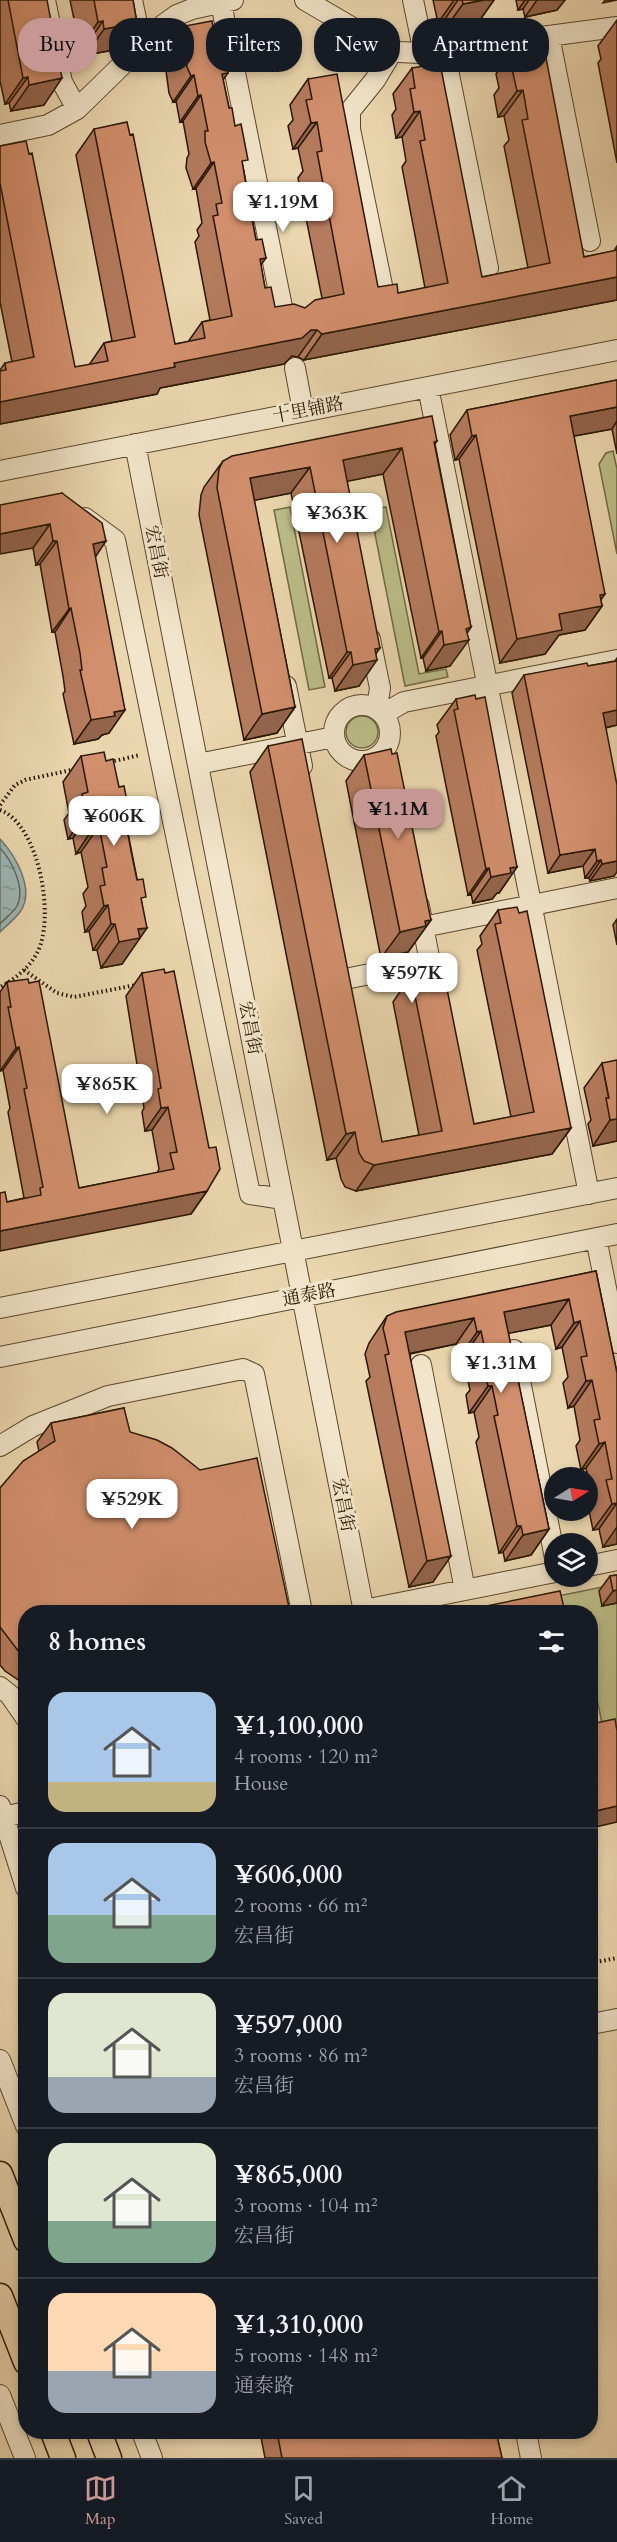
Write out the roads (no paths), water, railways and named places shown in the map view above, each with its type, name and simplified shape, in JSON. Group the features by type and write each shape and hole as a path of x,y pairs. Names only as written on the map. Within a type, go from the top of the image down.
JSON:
{"main road":[{"path":"0,2174 18,2220"},
{"path":"0,2296 18,2342"},
{"path":"56,2439 63,2458"},
{"path":"102,2439 109,2458"}],"street":[{"path":"45,0 62,82 77,109"},
{"path":"132,0 136,18"},
{"path":"305,0 337,18"},
{"path":"413,0 417,18"},
{"path":"174,18 177,15 227,1 285,322"},
{"path":"590,241 549,36 617,27"},
{"path":"0,135 48,125 77,109 116,72"},
{"path":"380,72 350,111 350,129 384,295"},
{"path":"448,72 488,268"},
{"name":"十里铺路","path":"0,471 617,350"},
{"path":"295,368 303,411"},
{"path":"428,387 589,1194"},
{"name":"宏昌街","path":"135,444 363,1605"},
{"path":"73,509 115,540 250,1194 283,1199"},
{"path":"366,621 380,688 380,711 390,729 387,746 382,752 368,760 351,759 342,753 334,737 334,727 344,711 361,704 380,711 404,702 617,660"},
{"path":"282,665 305,779"},
{"path":"198,764 334,737"},
{"path":"382,752 392,772"},
{"path":"414,883 441,1017"},
{"path":"423,927 617,888"},
{"path":"201,958 234,951"},
{"path":"340,955 349,1001"},
{"path":"345,979 430,962"},
{"path":"0,1308 617,1188"},
{"name":"通泰路","path":"0,1357 617,1234"},
{"path":"596,1238 617,1343"},
{"path":"514,1350 550,1533"},
{"path":"421,1365 465,1590"},
{"path":"1,1440 108,1396 243,1369 254,1374 301,1605"},
{"path":"598,1564 617,1560"},
{"path":"393,1605 544,1574"},
{"path":"0,1687 10,1695 18,1706"},
{"path":"18,1812 2,1811 18,1862"},
{"path":"598,2023 617,2019"},
{"path":"0,2060 18,2106"},
{"path":"0,2395 25,2458"},
{"path":"145,2439 152,2458"},
{"path":"527,2439 531,2458"}],"water":[{"path":"0,839 12,854 22,873 26,894 20,912 0,932"}]}
